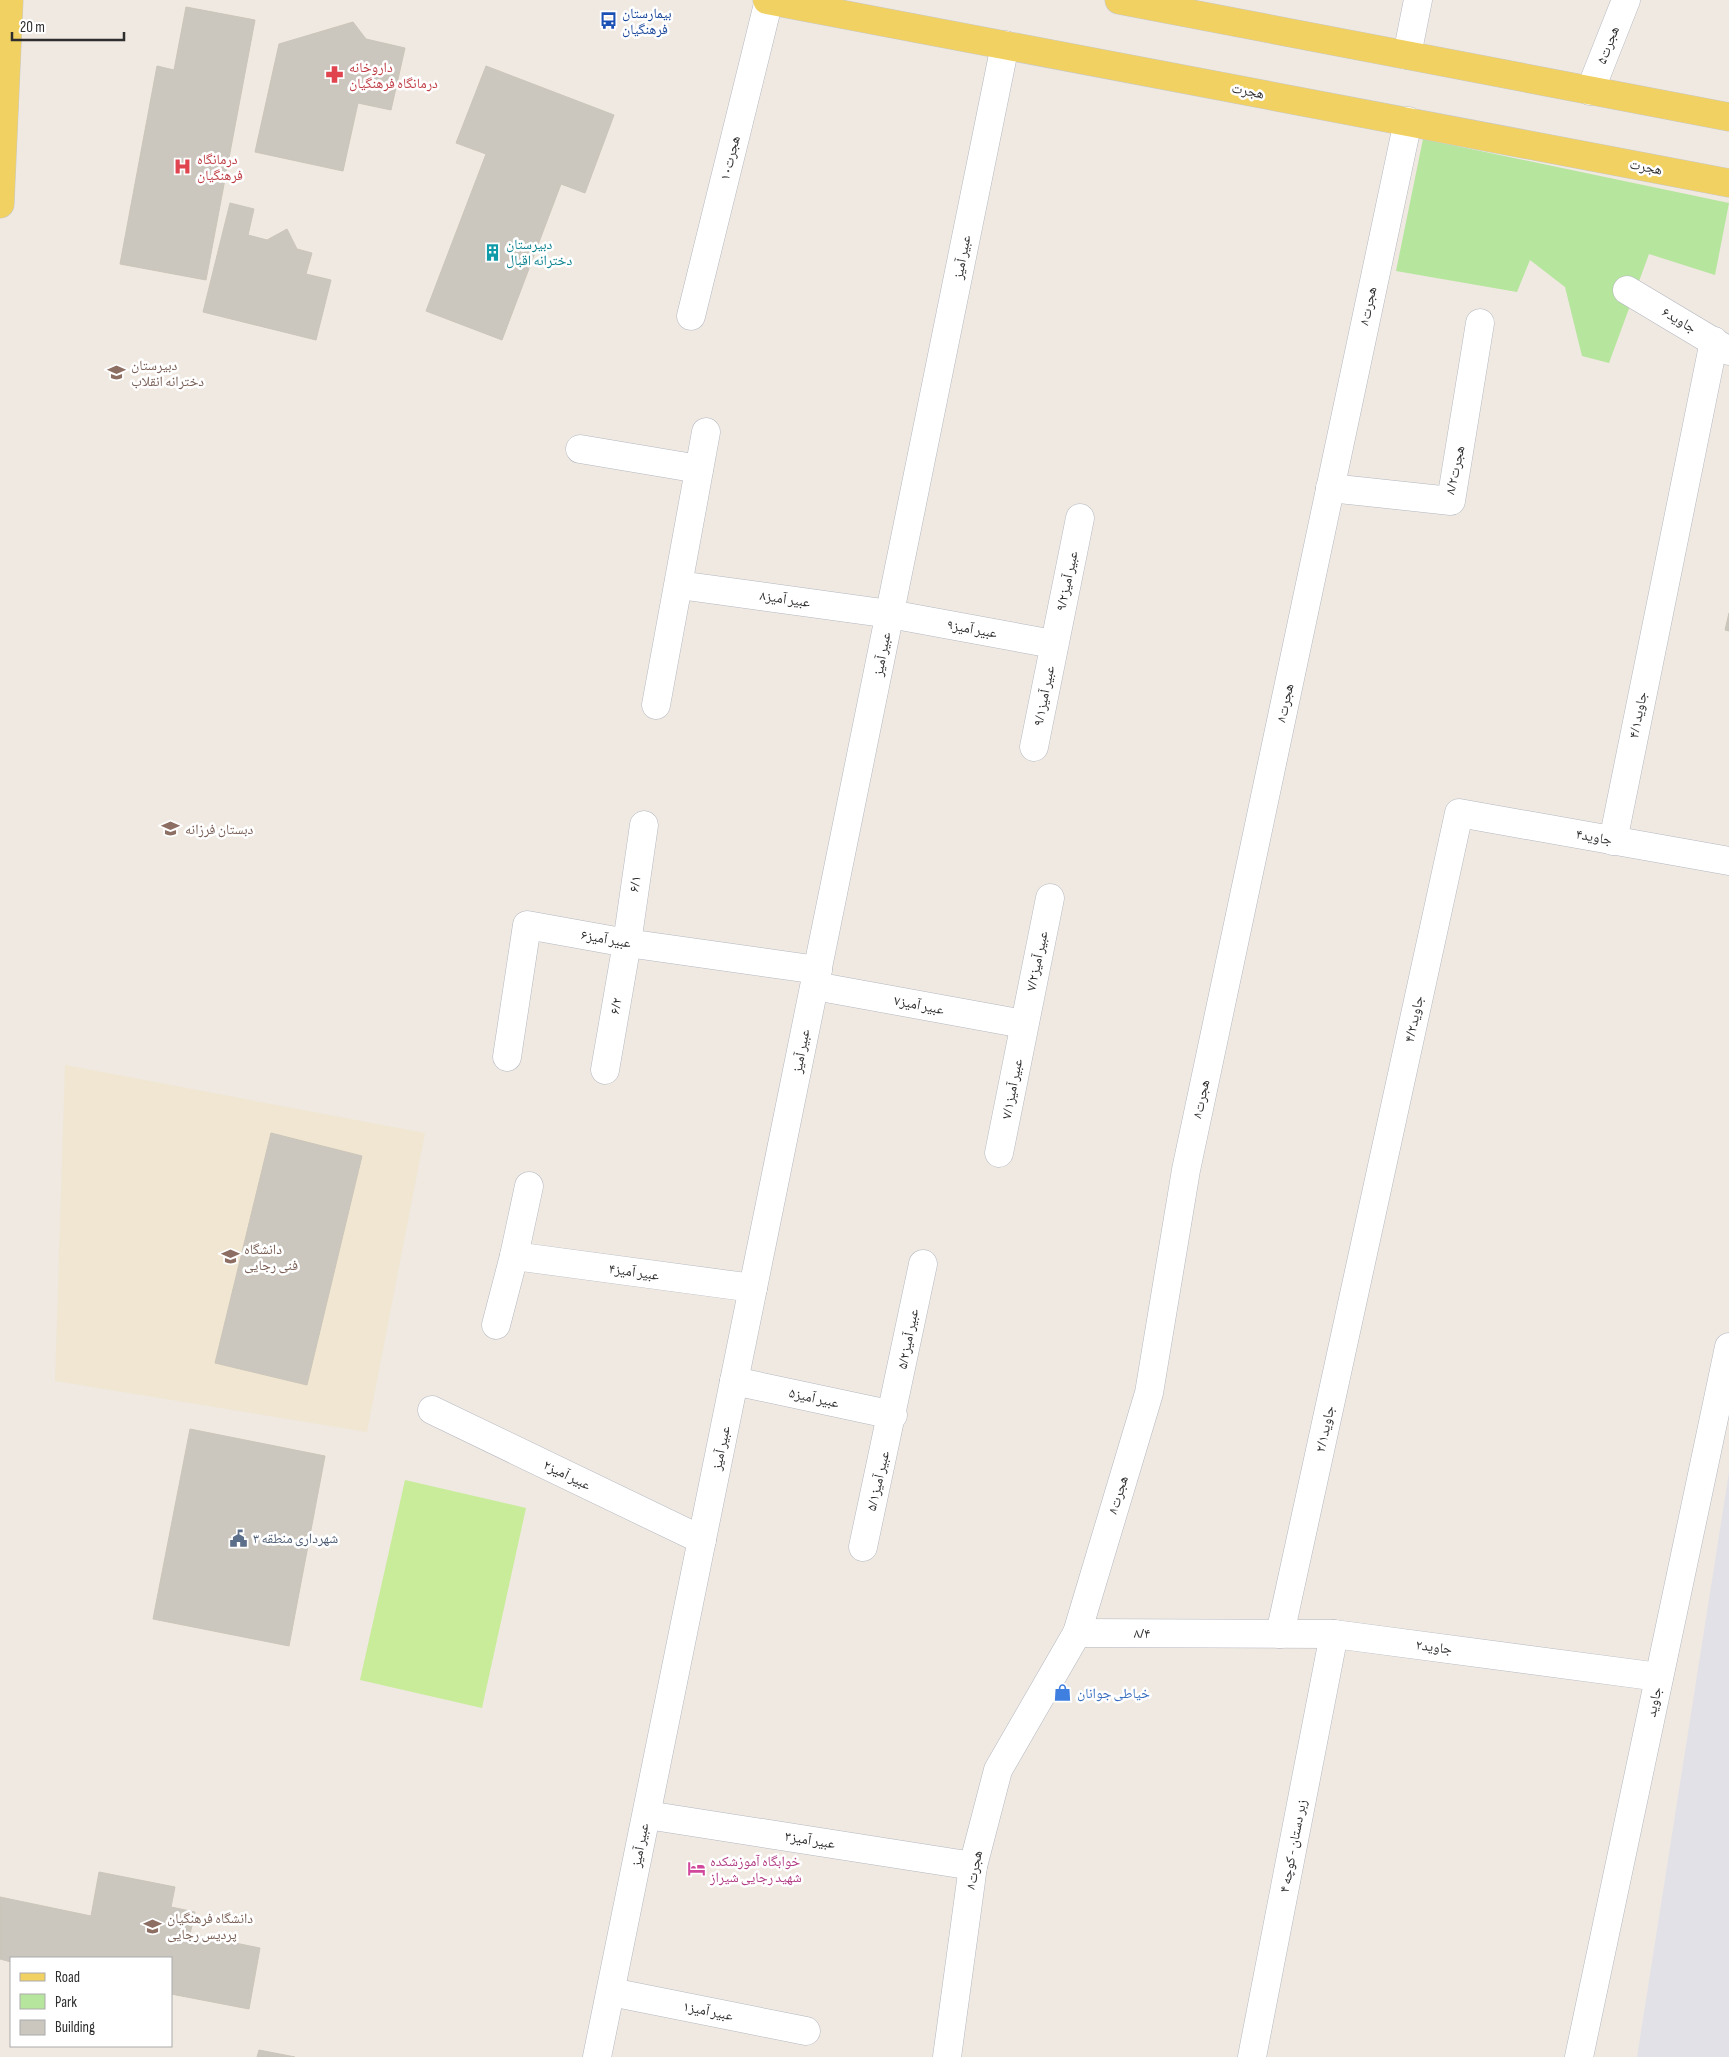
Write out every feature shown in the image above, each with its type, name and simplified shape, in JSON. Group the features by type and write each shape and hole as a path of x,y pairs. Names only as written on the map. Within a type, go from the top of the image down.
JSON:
{"main road":[{"path":"0,204 8,0"},
{"name":"هجرت","path":"768,0 1729,183"},
{"path":"1119,0 1729,118"}],"street":[{"name":"هجرت۱۰","path":"691,316 768,0"},
{"path":"1407,55 1418,0"},
{"name":"هجرت۵","path":"1590,91 1626,0"},
{"name":"عبیر آمیز","path":"597,2057 1005,45"},
{"name":"هجرت۸","path":"947,2057 973,1866 998,1770 1077,1633 1149,1393 1186,1170 1408,121"},
{"name":"۶جاوید","path":"1627,290 1722,346"},
{"name":"هجرت۸/۲","path":"1330,488 1451,501 1480,323"},
{"name":"۴/۱جاوید","path":"1613,841 1664,590 1722,346"},
{"path":"656,705 680,585 706,432"},
{"path":"580,449 700,469"},
{"name":"۹/۲عبیر آمیز","path":"1053,644 1080,518"},
{"name":"۸عبیر آمیز","path":"680,585 890,614"},
{"name":"عبیر آمیز۹","path":"890,614 1053,644"},
{"name":"۹/۱عبیر آمیز","path":"1034,747 1053,644"},
{"name":"۴جاوید","path":"1459,814 1729,861"},
{"name":"۴/۲جاوید","path":"1369,1224 1459,814"},
{"name":"۶/۱","path":"627,943 644,825"},
{"name":"۷/۲عبیر آمیز","path":"1024,1024 1050,898"},
{"name":"۶عبیر آمیز","path":"507,1057 527,925 816,978"},
{"name":"۶/۲","path":"605,1070 627,943"},
{"name":"۷عبیر آمیز","path":"816,978 1024,1024"},
{"name":"۷/۱عبیر آمیز","path":"1000,1153 1024,1024"},
{"path":"496,1325 514,1256 529,1186"},
{"name":"۲/۱جاوید","path":"1280,1634 1369,1224"},
{"name":"۴عبیر آمیز","path":"514,1256 753,1288"},
{"name":"۵/۲عبیر آمیز","path":"893,1415 923,1264"},
{"name":"جاوید","path":"1579,2057 1659,1677 1722,1416 1729,1347"},
{"name":"۵عبیر آمیز","path":"734,1381 893,1415"},
{"name":"۲عبیر آمیز","path":"432,1410 702,1540"},
{"name":"۵/۱عبیر آمیز","path":"863,1547 893,1415"},
{"name":"۸/۴","path":"1077,1633 1207,1633"},
{"name":"۲جاوید","path":"1207,1633 1334,1634 1659,1677"},
{"name":"زبر دستان - کوچه ۴","path":"1252,2057 1334,1634"},
{"name":"۳عبیر آمیز","path":"647,1815 973,1866"},
{"name":"۱عبیر آمیز","path":"610,1992 806,2031"}],"shaded area":[{"name":"دانشگاه فنی رجایی","path":"65,1065 425,1133 367,1432 55,1381"},
{"path":"1729,1472 1729,2057 1637,2057"}],"green space":[{"path":"1423,139 1729,203 1715,275 1649,254 1609,363 1582,356 1565,287 1530,260 1517,292 1396,271"},
{"path":"405,1480 526,1508 482,1708 360,1680"}],"building":[{"name":"درمانگاه فرهنگیان","path":"186,7 255,20 206,280 120,264 157,66 174,70"},
{"name":"داروخانه درمانگاه فرهنگیان","path":"353,22 366,39 405,48 391,110 358,103 343,171 255,152 279,44"},
{"name":"دبیرستان دخترانه اقبال","path":"486,66 614,115 585,193 561,184 502,340 426,311 486,154 456,143"},
{"path":"230,203 254,209 248,235 267,240 287,229 297,249 312,253 306,274 331,280 316,340 203,312"},
{"path":"1729,613 1729,631 1725,630"},
{"path":"271,1133 362,1156 307,1385 215,1363"},
{"name":"شهرداری منطقه ۳","path":"190,1429 325,1456 289,1646 153,1619"},
{"path":"99,1872 175,1887 171,1907 195,1912 190,1934 260,1948 249,2009 172,1994 172,1957 10,1957 10,1962 0,1959 0,1897 91,1916"},
{"path":"259,2050 295,2057 257,2057"}],"place":[{"name":"بیمارستان فرهنگیان","path":"608,21"},
{"name":"داروخانه درمانگاه فرهنگیان","path":"335,75"},
{"name":"درمانگاه فرهنگیان","path":"183,167"},
{"name":"دبیرستان دخترانه اقبال","path":"492,252"},
{"name":"دبیرستان دخترانه انقلاب","path":"117,373"},
{"name":"دبستان فرزانه","path":"171,829"},
{"name":"دانشگاه فنی رجایی","path":"230,1257"},
{"name":"شهرداری منطقه ۳","path":"239,1538"},
{"name":"خیاطی جوانان","path":"1063,1693"},
{"name":"خوابگاه آموزشکده شهید رجایی شیراز","path":"696,1869"},
{"name":"دانشگاه فرهنگیان پردیس رجایی","path":"153,1926"}]}
